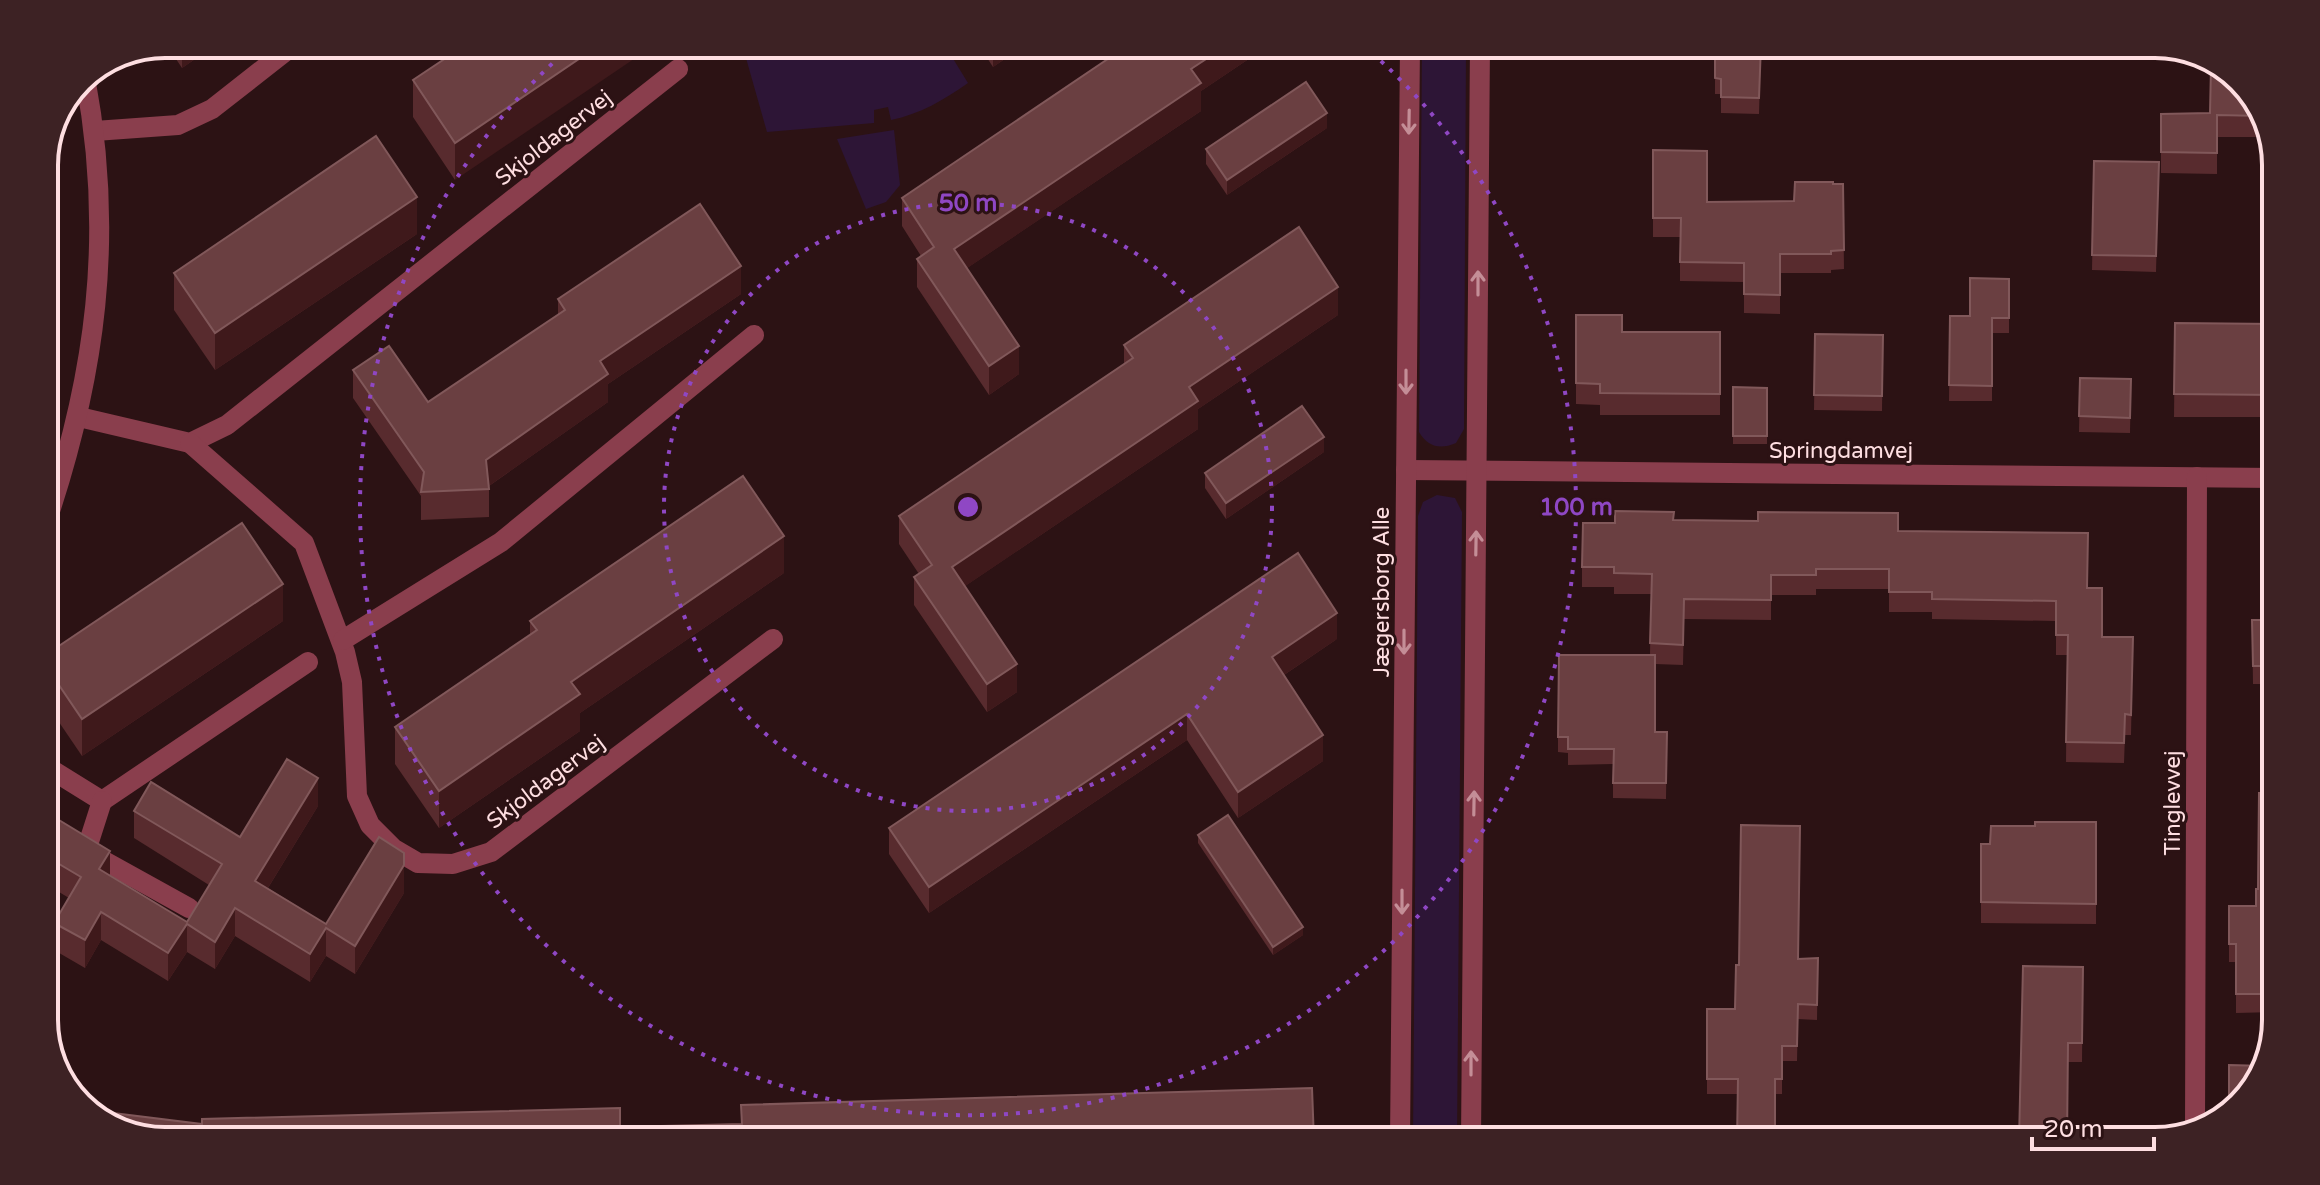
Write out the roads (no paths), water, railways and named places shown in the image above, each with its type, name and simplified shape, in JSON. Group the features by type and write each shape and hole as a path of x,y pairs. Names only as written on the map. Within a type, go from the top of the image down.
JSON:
{"street":[{"path":"95,131 178,125 212,109 277,58"},
{"name":"Jægersborg Alle","path":"1400,1127 1410,58"},
{"path":"1471,1127 1480,58"},
{"name":"Skjoldagervej","path":"190,443 227,425 678,69"},
{"path":"58,484 79,417 97,306 100,223 95,131 88,92"},
{"path":"343,640 501,542 754,335"},
{"name":"Skjoldagervej","path":"79,417 190,443 304,543 343,640 352,682 357,796 370,825 394,849 418,863 453,864 491,852 773,639"},
{"name":"Springdamvej","path":"1406,470 2262,478"},
{"name":"Tinglevvej","path":"2195,1119 2197,477"},
{"path":"189,908 86,851 102,801 308,662"},
{"path":"58,774 102,801"}]}
